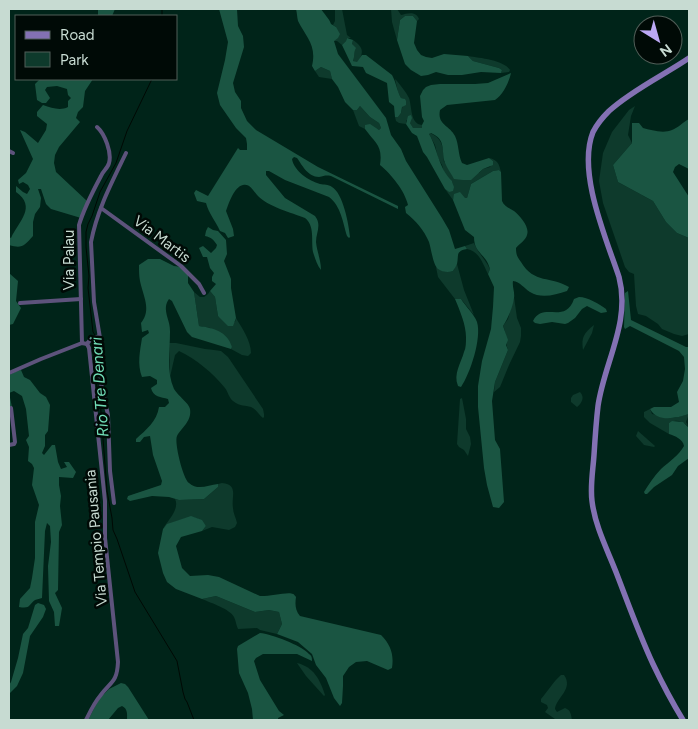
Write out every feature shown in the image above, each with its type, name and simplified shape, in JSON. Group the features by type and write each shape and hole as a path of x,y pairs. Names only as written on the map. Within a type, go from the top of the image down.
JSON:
{"main road":[{"path":"683,720 643,642 600,534 593,507 592,487 598,408 603,381 620,327 622,301 620,283 592,192 589,160 593,134 596,126 604,116 625,98 689,58"}],"street":[{"name":"Via Palau","path":"85,344 81,299 79,226 101,175 110,161 106,141 102,132 97,127"},
{"path":"114,503 110,472 108,415 101,383 102,350 94,302 91,242 101,208 126,153"},
{"name":"Via Martis","path":"101,208 181,266 199,284 204,293"},
{"path":"20,303 81,299"},
{"path":"9,373 41,359 85,344 99,336"},
{"name":"Via Tempio Pausania","path":"85,344 89,348 105,501 105,538 118,662 115,679 99,696 86,720"},
{"path":"91,369 100,369"},
{"path":"9,445 15,442 11,408"}],"green space":[{"path":"98,9 115,9 112,15 98,15"},
{"path":"219,9 237,9 238,26 243,36 244,47 233,83 247,121 256,130 318,167 398,206 398,209 331,176 319,177 312,175 294,157 292,159 293,163 303,175 316,183 328,185 336,190 345,210 349,238 339,210 329,197 266,171 266,175 285,198 317,219 316,242 321,270 313,252 311,229 308,221 262,200 248,185 240,186 237,189 227,208 226,211 234,236 228,238 225,233 220,231 206,203 197,201 194,193 196,190 208,196 238,148 240,150 247,150 246,138 236,128 220,105 217,93 228,42"},
{"path":"296,9 321,9 331,24 336,27 340,34 334,41 338,54 386,118 391,135 449,230 455,249 465,246 467,249 459,253 457,264 453,271 443,271 436,267 425,234 406,213 405,207 408,205 404,194 393,178 380,165 379,149 365,129 365,125 370,124 379,130 381,128 379,123 370,117 360,106 357,110 353,110 345,102 332,79 330,71 321,67 315,71 312,66 312,47 298,21"},
{"path":"335,9 342,9 347,35 351,38 347,38 342,45 334,41 336,27 333,25"},
{"path":"391,9 397,9 401,15 414,14 419,19 417,21 413,16 405,16 400,20 397,40 392,22"},
{"path":"405,16 413,16 417,21 414,43 421,55 432,58 444,54 468,56 473,61 499,68 502,70 501,73 481,72 448,75 436,72 421,76 405,64 397,40 400,20"},
{"path":"347,38 353,40 352,44 356,48 353,61 357,62 362,55 366,55 392,75 401,98 406,101 406,105 402,107 398,117 395,117 394,106 389,102 387,83 366,73 363,67 352,66 342,45"},
{"path":"353,40 362,50 357,63 353,61"},
{"path":"468,56 503,64 510,70 509,72 501,73 502,70 499,68 473,61"},
{"path":"321,67 330,71 332,79 319,77 315,71"},
{"path":"511,73 501,95 495,100 447,105 440,110 440,119 455,136 462,163 467,165 489,158 493,161 493,165 483,169 471,180 454,179 445,163 441,141 435,135 429,134 441,164 452,181 453,191 449,192 445,189 423,152 417,136 412,133 406,124 408,116 411,115 410,123 413,128 422,128 424,121 420,96 426,87 440,84 488,83"},
{"path":"395,79 408,96 413,118 418,124 422,125 422,128 413,129 406,120 406,124 396,121 395,117 398,117 401,113 404,99 401,98 398,92"},
{"path":"39,80 92,80 85,91 83,107 78,112 76,118 80,122 59,147 54,163 56,172 87,201 81,218 51,209 46,204 41,189 38,189 41,198 40,207 35,214 33,222 33,236 22,246 17,247 9,245 9,237 11,238 22,220 26,209 25,203 16,192 16,186 27,194 30,189 28,185 23,182 19,184 18,180 26,173 33,159 20,130 38,143 46,130 47,124 37,116 37,112 43,105 59,109 68,107 68,101 71,98 68,95 67,89 57,86 47,87 45,90 50,98 46,103 42,103 37,100 35,84"},
{"path":"360,106 370,117 379,123 381,128 379,130 365,125 365,129 359,126 353,110 357,110"},
{"path":"635,106 631,116 628,135 632,143 613,165 618,182 653,201 666,222 677,233 689,238 689,334 682,336 662,329 646,316 638,314 634,274 625,267 603,203 599,181 603,153 612,132 629,110"},
{"path":"689,119 689,169 679,164 673,172 689,197 689,238 677,233 666,222 653,201 618,182 613,165 632,143 632,123 639,123 643,128 665,132 674,129"},
{"path":"430,133 435,135 440,141 444,162 479,173 483,169 490,167 493,161 489,158 498,163 501,172 499,170 493,171 471,184 467,198 465,199 455,194 453,200 445,189 449,192 442,165"},
{"path":"499,170 501,172 502,201 505,206 519,216 528,232 524,240 516,248 519,259 531,274 569,287 567,291 548,296 534,294 513,281 513,301 503,326 508,340 506,345 508,350 495,382 492,401 495,440 500,449 504,502 499,508 493,507 487,485 478,407 478,386 482,361 491,329 494,287 488,274 490,269 488,263 476,247 474,237 465,230 453,200 454,194 460,192 467,198 471,184 493,171"},
{"path":"208,227 218,231 226,240 227,254 224,261 231,279 236,318 233,326 228,326 218,316 215,297 210,291 216,284 212,281 214,273 210,268 207,257 203,257 199,248 203,246 211,253 216,248 217,245 213,240 205,236"},
{"path":"474,243 490,269 488,274 478,255 465,246"},
{"path":"148,259 160,259 174,266 182,267 188,273 188,283 194,292 199,326 219,331 227,337 232,347 231,349 192,337 187,332 172,301 169,299 166,311 170,328 170,375 174,389 188,404 190,409 190,417 177,436 178,452 184,475 189,483 196,487 218,484 218,487 204,499 179,500 169,497 152,496 130,501 127,499 128,496 161,485 162,481 153,455 150,436 144,437 140,442 136,442 136,439 153,421 159,407 165,407 169,403 168,399 154,393 151,388 157,384 157,380 150,376 142,377 140,367 139,358 142,338 149,333 148,330 142,332 141,323 146,313 146,308 139,265"},
{"path":"457,264 464,290 474,315 461,299 455,299 438,277 436,267 440,270 451,272"},
{"path":"9,273 18,281 16,301 21,308 13,324 9,325"},
{"path":"210,291 215,297 218,316 235,322 236,318 241,326 251,348 251,353 248,356 231,349 232,347 210,328 199,326 194,292 200,297 204,297"},
{"path":"628,291 631,320 689,347 689,414 673,418 662,418 650,409 654,407 671,407 679,402 677,392 683,381 684,357 679,351 630,326 625,329 625,293"},
{"path":"514,297 517,318 521,328 520,342 500,387 494,392 495,382 508,350 503,326 508,319"},
{"path":"579,297 593,301 606,309 607,312 601,313 587,306 575,318 565,324 552,322 540,324 533,321 537,315 542,313 565,311 570,307 574,299"},
{"path":"455,299 461,299 472,313 476,319 478,329 477,346 468,374 461,387 458,386 456,377 465,349 466,332"},
{"path":"594,325 583,350 582,342 584,336"},
{"path":"169,343 221,351 228,357 263,409 264,417 251,407 233,401 225,388 210,372 198,362 179,351 175,355 170,377"},
{"path":"21,370 24,377 30,380 40,393 46,397 50,405 48,431 45,435 45,446 42,453 44,455 52,445 55,445 61,469 67,467 64,462 69,462 76,472 73,478 59,477 62,525 59,532 58,590 55,593 62,608 59,626 55,626 54,612 49,601 48,566 51,542 50,526 47,523 42,598 35,600 27,607 19,607 20,599 30,588 32,578 35,558 35,522 39,505 32,485 34,468 28,461 29,447 26,440 29,436 26,409 22,396 14,391 9,393 9,375"},
{"path":"580,392 582,400 577,407 571,402 571,398"},
{"path":"9,393 12,407 9,407"},
{"path":"462,398 466,429 471,444 468,456 457,444 460,399"},
{"path":"650,409 652,414 674,418 689,414 686,422 688,426 679,421 671,422 669,423 669,434 650,423 644,417 644,412"},
{"path":"672,421 683,422 689,428 689,458 678,466 672,475 645,494 644,492 656,474 684,446 680,440 669,434 669,423"},
{"path":"638,431 655,446 644,445 636,436"},
{"path":"222,483 231,486 233,492 233,510 237,523 235,527 229,530 212,527 202,531 206,526 203,522 196,518 185,518 171,523 163,529 175,511 175,499 204,499 218,487 218,484"},
{"path":"191,516 202,520 206,526 202,531 181,537 176,546 182,568 190,576 208,575 219,577 260,596 291,593 296,597 296,607 300,616 381,635 391,650 392,668 388,670 367,661 356,662 349,667 343,676 342,703 340,706 334,698 326,678 316,665 312,654 298,642 277,634 282,624 279,612 269,610 255,612 216,596 202,599 176,589 167,582 158,553 163,529 167,524"},
{"path":"216,596 255,612 269,610 279,612 282,624 277,634 257,628 238,629 235,619 229,611 202,599"},
{"path":"38,603 44,605 46,609 30,636 23,673 17,686 9,694 9,685 18,658 23,634 28,628 35,605"},
{"path":"260,633 293,644 312,658 312,661 297,654 263,654 254,661 260,680 279,711 284,715 278,718 278,720 253,720 248,693 239,673 238,646"},
{"path":"297,663 308,668 316,675 323,689 324,696 306,676"},
{"path":"561,675 564,675 567,680 567,685 555,709 557,712 565,708 567,709 572,720 555,719 545,712 548,708 547,705 541,702 541,699"},
{"path":"121,683 128,687 149,720 127,720 126,710 122,706 108,720 88,720 99,699 109,689"}],"waterway":[{"name":"Rio Tre Denari","path":"162,9 162,15"},
{"name":"Rio Tre Denari","path":"95,335 93,332 88,288 86,232 100,192 116,163 127,131 152,80"},
{"name":"Rio Tre Denari","path":"96,339 95,375 100,399 107,491 113,530 135,592 177,661 185,699 194,720"}]}
